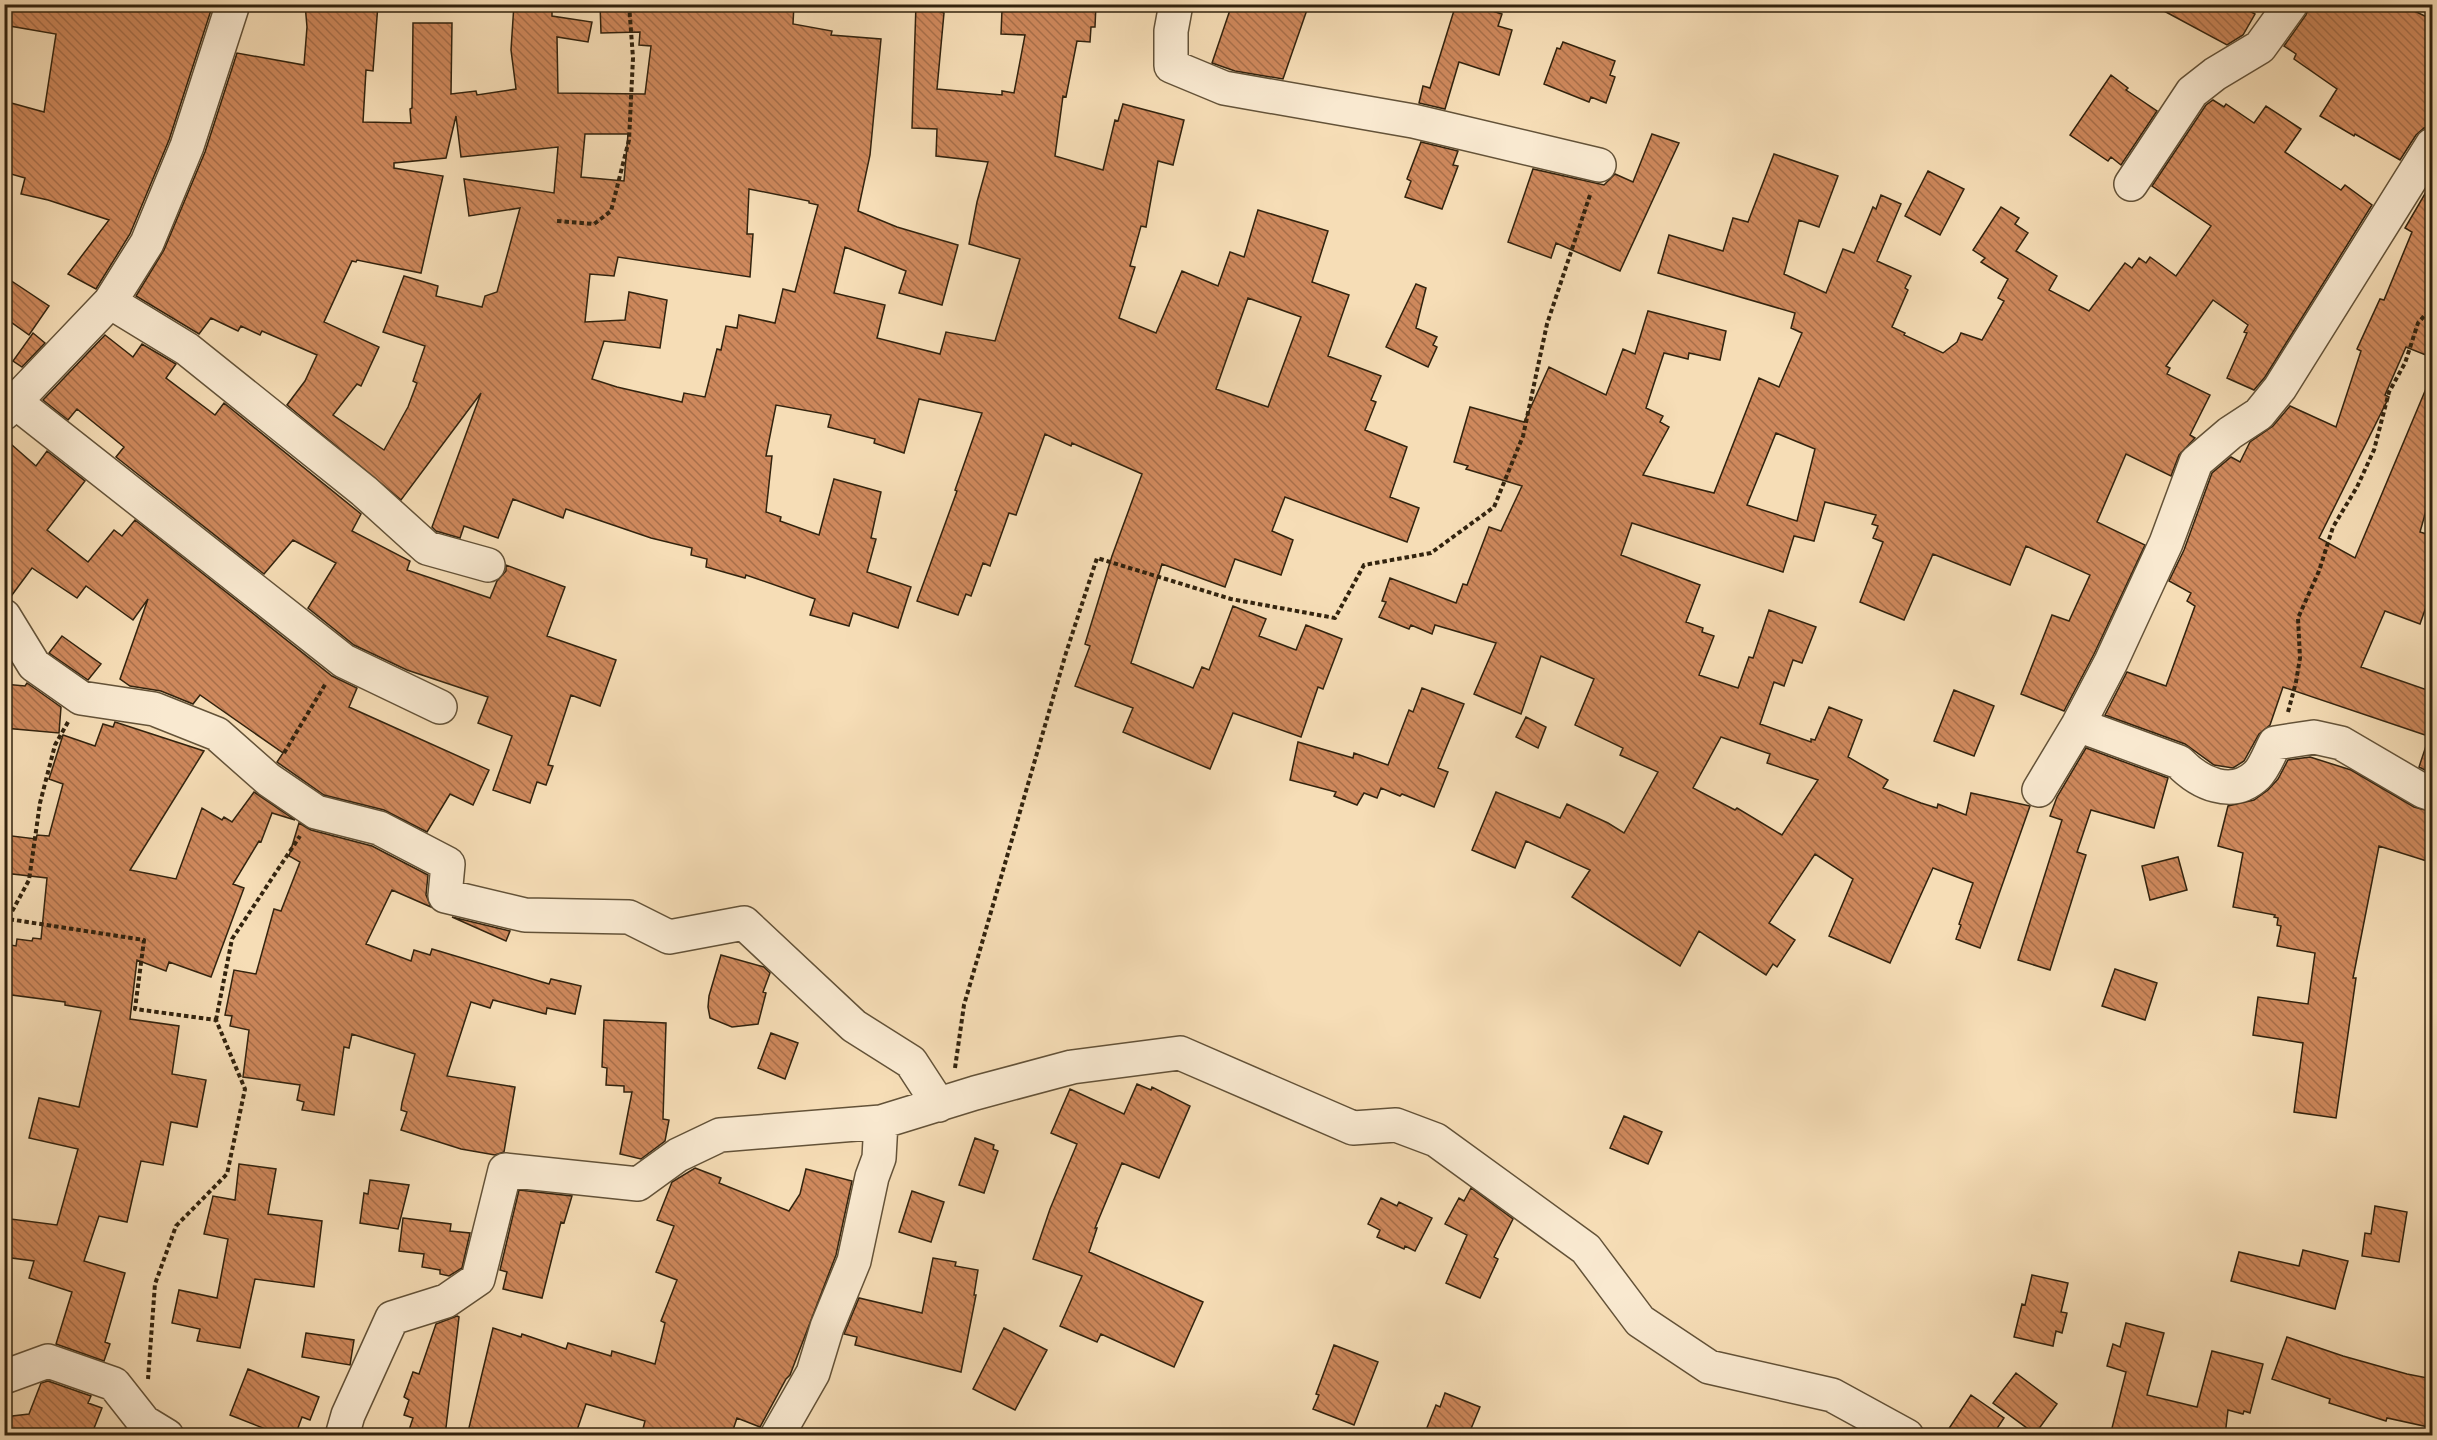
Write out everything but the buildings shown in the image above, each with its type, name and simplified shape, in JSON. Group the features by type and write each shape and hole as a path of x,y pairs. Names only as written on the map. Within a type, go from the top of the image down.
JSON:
{"street":[{"path":"233,4 187,146 147,243 110,302 9,407 344,661 440,707"},
{"path":"1176,4 1171,31 1171,66 1224,88 1413,121 1599,165"},
{"path":"2131,184 2192,92 2215,74 2260,46 2291,4"},
{"path":"2039,790 2078,725 2111,662 2166,543 2196,462 2230,433 2259,414 2280,388 2433,146"},
{"path":"110,302 187,349 364,491 427,548 488,565"},
{"path":"4,616 34,665 81,698 154,709 217,734 268,780 316,813 379,828 448,864 444,896 525,915 629,917 669,937 744,923 854,1026 911,1062 944,1103"},
{"path":"2078,725 2179,762 2189,773 2216,787 2242,786 2258,774 2275,743 2314,737 2341,743 2423,791 2433,794"},
{"path":"342,1436 348,1415 392,1318 446,1301 478,1279 505,1170 638,1184 678,1155 720,1135 881,1122 1072,1066 1180,1053 1353,1128 1396,1125 1436,1140 1586,1249 1640,1321 1709,1367 1832,1395 1907,1436"},
{"path":"777,1436 813,1373 827,1327 854,1261 872,1177 879,1158 881,1122"},
{"path":"4,1377 48,1361 114,1384 156,1429"}],"path":[{"path":"557,221 594,224 611,211 629,140 633,58 629,4"},
{"path":"944,1103 964,1005 1066,653 1097,558 1231,599 1335,618 1364,565 1431,553 1494,507 1523,436 1547,324 1599,165"},
{"path":"2275,743 2290,708 2296,682 2300,658 2298,618 2319,571 2333,527 2357,487 2374,450 2389,392 2405,363 2418,323 2433,307"},
{"path":"268,780 330,676 344,661"},
{"path":"81,698 55,745 40,803 29,880 8,919 144,940 135,1009 216,1020"},
{"path":"156,1429 155,1284 176,1226 227,1174 245,1089 216,1020 232,939 316,813"}]}
